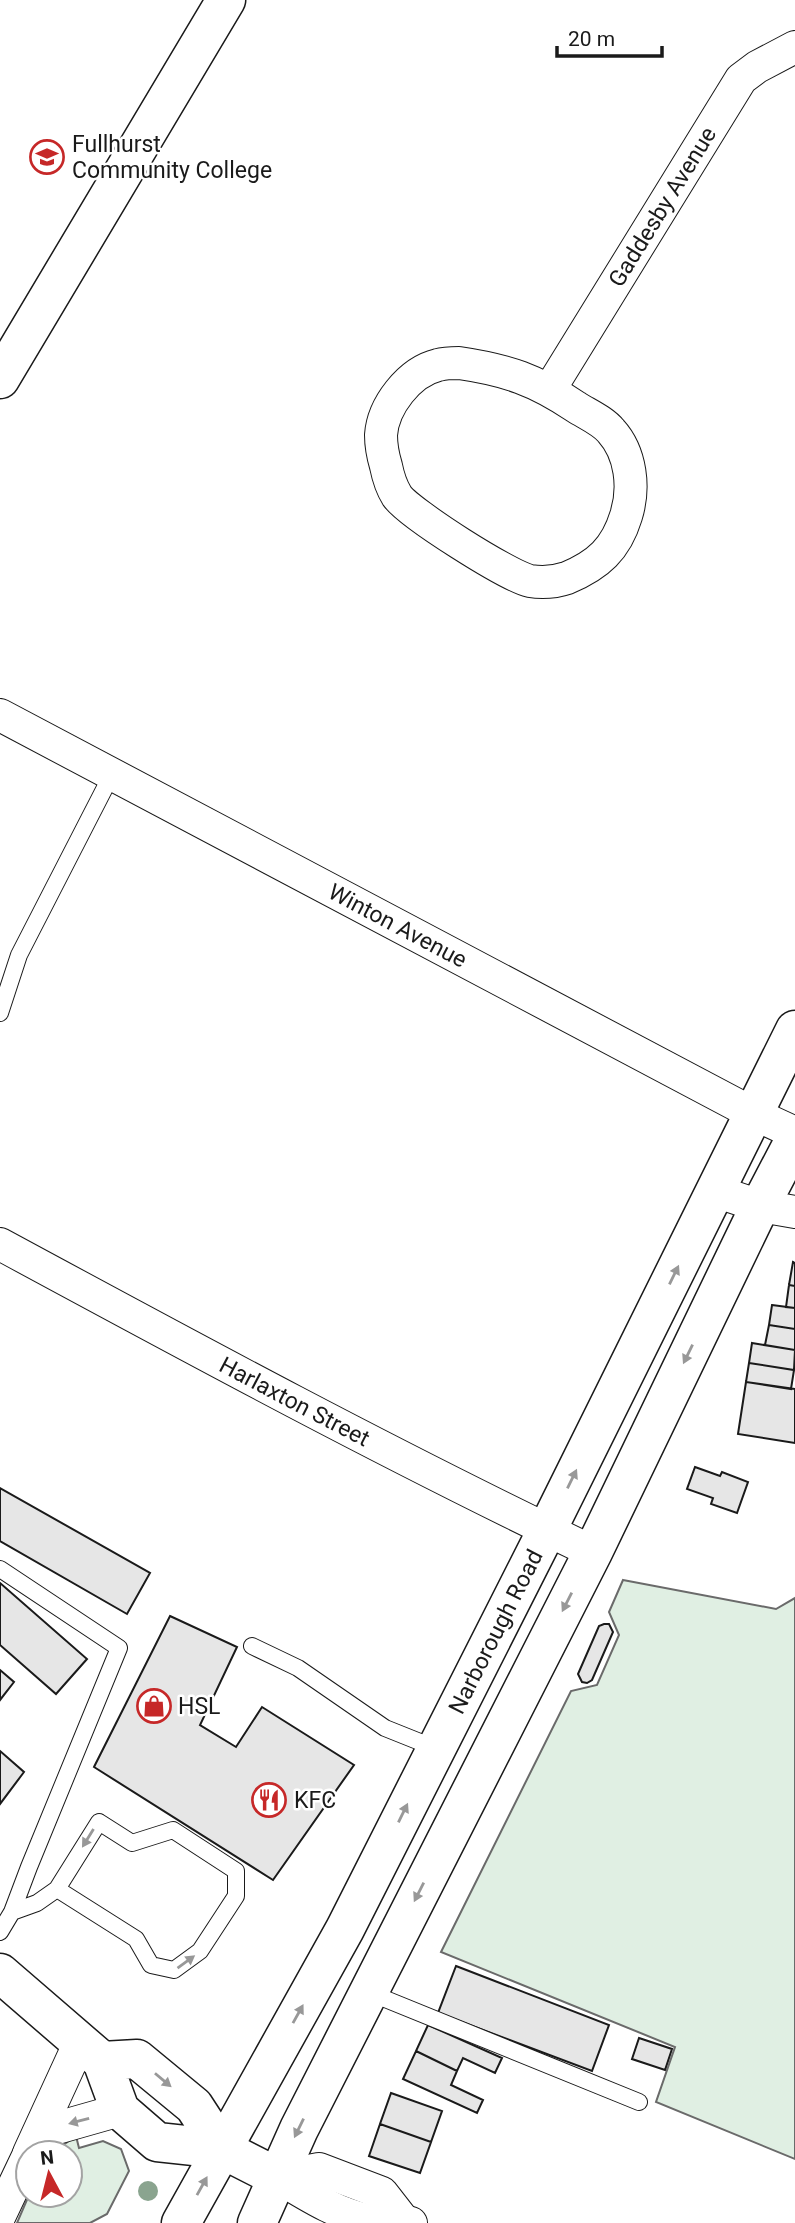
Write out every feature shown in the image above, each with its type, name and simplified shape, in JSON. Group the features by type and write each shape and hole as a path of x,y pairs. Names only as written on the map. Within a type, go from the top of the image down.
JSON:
{"main road":[{"path":"0,379 226,0"},
{"name":"Narborough Road","path":"181,2223 345,1929 795,1030"},
{"path":"257,2223 299,2129 593,1552 777,1209 795,1139"},
{"path":"0,1973 91,2052 120,2110 157,2141 222,2149 277,2177"},
{"path":"91,2052 137,2059 194,2106 222,2149"}],"street":[{"name":"Gaddesby Avenue","path":"550,389 741,79 757,67 795,47"},
{"path":"459,363 486,367 513,373 550,389 610,429 628,462 631,481 630,505 624,525 611,548 600,561 564,579 551,582 530,580 511,573 415,514 397,496 388,476 381,434 390,407 401,390 414,376 436,365 459,363"},
{"name":"Winton Avenue","path":"0,715 754,1114 795,1133"},
{"path":"715,1191 777,1209"},
{"name":"Harlaxton Street","path":"0,1244 173,1338 593,1552"},
{"path":"37,2139 91,2052"},
{"path":"51,2139 120,2110"},
{"path":"277,2177 324,2205 369,2221 407,2221"},
{"path":"0,2215 14,2185"}],"lane":[{"path":"0,1013 19,955 112,774"},
{"path":"0,1569 119,1648 12,1912 0,1931"},
{"path":"252,1646 298,1668 385,1728 435,1748"},
{"path":"12,1912 37,1903 57,1889 99,1822 132,1843 173,1830 236,1871 236,1896 200,1951 174,1970 151,1965 136,1938 57,1889"},
{"path":"368,1992 639,2102"}],"green space":[{"path":"623,1580 776,1609 795,1598 795,2159 656,2102 675,2047 441,1952 571,1691 597,1685 619,1635 609,1612"},
{"path":"103,2141 121,2149 129,2171 107,2214 90,2223 17,2223 23,2209 84,2209 84,2147"}],"building":[{"path":"793,1262 795,1263 795,1286 789,1285"},
{"path":"789,1285 795,1286 795,1308 786,1307"},
{"path":"772,1305 795,1308 795,1329 769,1325"},
{"path":"769,1325 795,1329 795,1350 765,1345"},
{"path":"752,1343 795,1350 794,1370 749,1363"},
{"path":"749,1363 794,1370 791,1389 746,1382"},
{"path":"746,1382 795,1389 795,1443 738,1434"},
{"path":"695,1467 720,1476 722,1472 748,1482 737,1513 711,1504 713,1498 687,1489"},
{"path":"0,1488 150,1573 127,1614 0,1541"},
{"path":"0,1583 87,1659 56,1694 0,1645"},
{"path":"170,1616 237,1647 200,1725 236,1747 262,1707 354,1765 273,1880 94,1767"},
{"path":"609,1624 613,1632 592,1680 582,1682 578,1674 599,1626"},
{"path":"0,1670 14,1682 0,1700"},
{"path":"0,1751 24,1772 0,1804"},
{"path":"456,1966 609,2025 592,2071 438,2013"},
{"path":"428,2025 502,2058 495,2073 463,2058 457,2071 416,2051"},
{"path":"639,2038 672,2049 665,2070 632,2059"},
{"path":"416,2051 457,2071 451,2085 483,2100 477,2113 403,2079"},
{"path":"391,2093 442,2111 431,2142 380,2124"},
{"path":"380,2124 431,2142 420,2173 369,2156"}],"place":[{"name":"Fullhurst Community College","path":"47,157"},
{"name":"HSL","path":"154,1706"},
{"name":"KFC","path":"269,1800"}]}
